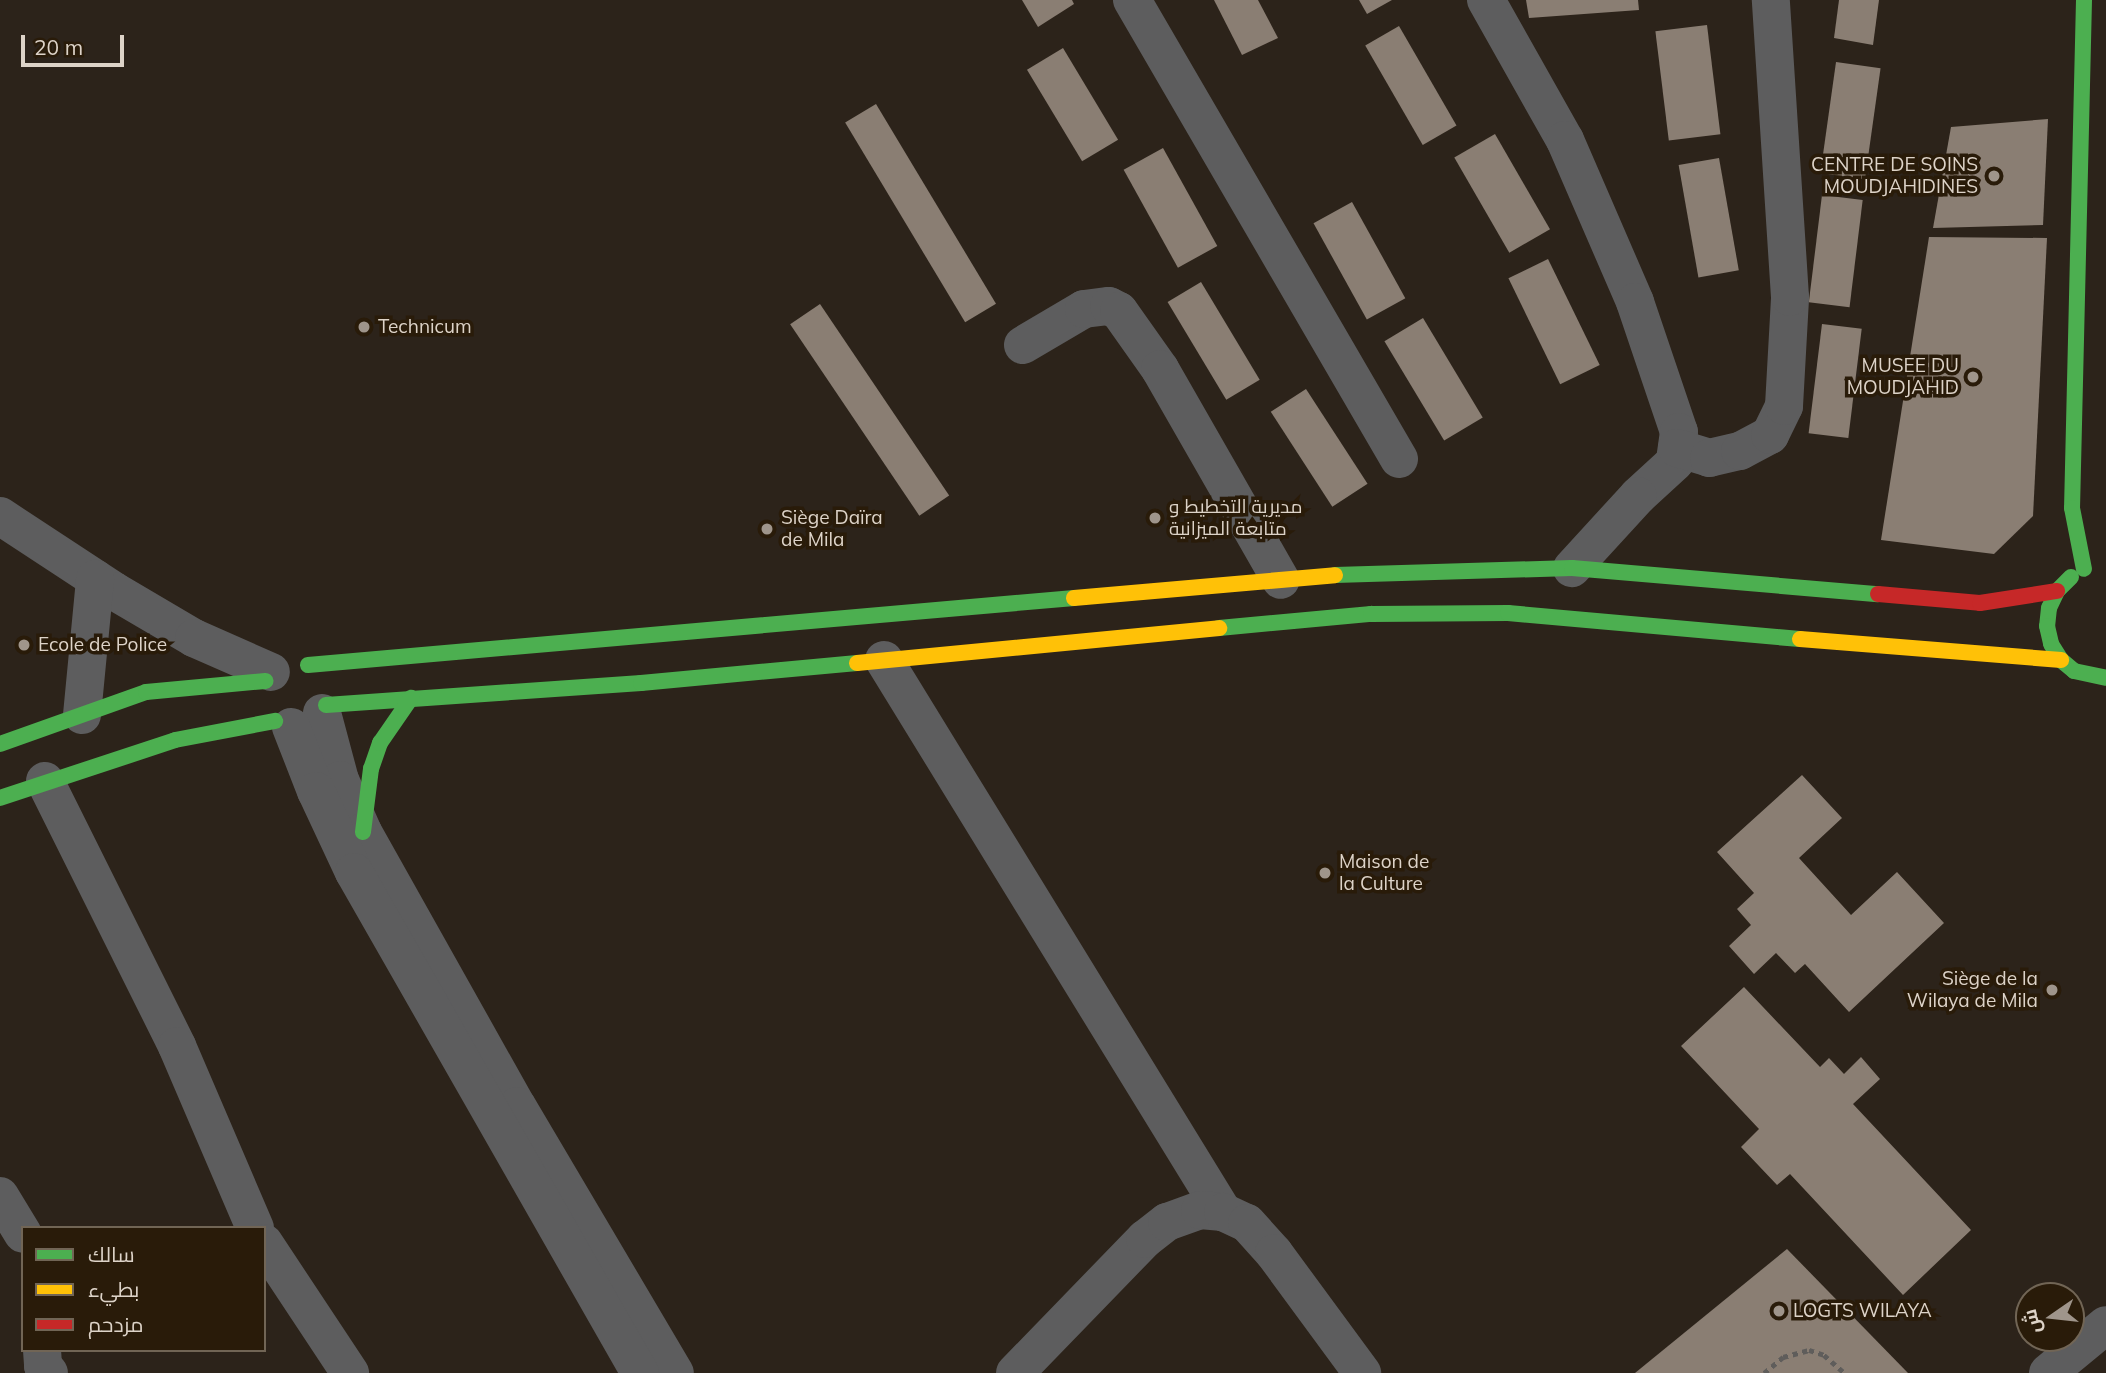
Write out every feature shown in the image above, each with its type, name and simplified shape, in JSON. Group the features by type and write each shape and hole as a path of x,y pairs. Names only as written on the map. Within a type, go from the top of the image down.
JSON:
{"main road":[{"path":"2084,0 2071,508 2093,568 2069,578 2057,590 2049,608 2047,626 2051,644 2061,660 2074,671 2106,678"},
{"path":"292,699 288,663 308,665 1345,574 1572,568 1980,603 2057,590"},
{"path":"0,744 146,692 292,699 411,698 641,683 1371,614 1494,613 2061,660"},
{"path":"0,797 292,699 308,665"},
{"path":"363,832 371,769 380,743 411,698"}],"street":[{"path":"1132,0 1399,459"},
{"path":"1486,0 1565,140 1629,289 1679,432 1675,462 1638,496 1572,568"},
{"path":"1677,448 1709,458 1740,451 1770,435 1784,406 1790,297 1771,0"},
{"path":"1023,345 1084,309 1109,306 1119,311 1160,369 1281,580"},
{"path":"0,516 95,579 292,699 340,780 363,832 510,1094 675,1373"},
{"path":"82,715 95,579"},
{"path":"884,660 1223,1212"},
{"path":"292,699 316,791 354,872 640,1373"},
{"path":"45,781 177,1046 254,1226"},
{"path":"0,1196 21,1231"},
{"path":"1015,1373 1145,1239 1167,1222 1200,1210 1223,1212 1248,1223 1274,1253 1362,1373"},
{"path":"266,1246 349,1373"},
{"path":"2048,1373 2106,1325"}],"path":[{"path":"1764,1373 1783,1357 1809,1350 1824,1354 1846,1373"}],"building":[{"path":"1022,0 1072,0 1074,4 1038,27"},
{"path":"1214,0 1258,0 1278,38 1242,55"},
{"path":"1359,0 1392,0 1367,14"},
{"path":"1526,0 1638,0 1639,10 1529,18"},
{"path":"1839,0 1879,0 1873,45 1834,38"},
{"path":"1707,25 1720,134 1669,141 1655,31"},
{"path":"1399,26 1456,126 1423,145 1365,46"},
{"path":"1063,48 1118,140 1082,161 1027,70"},
{"path":"1836,62 1881,68 1865,179 1820,173"},
{"path":"876,104 996,304 965,322 845,123"},
{"name":"CENTRE DE SOINS MOUDJAHIDINES","path":"2048,119 2043,225 1933,228 1951,127"},
{"path":"1495,134 1550,229 1509,253 1454,158"},
{"path":"1163,148 1217,246 1178,268 1124,170"},
{"path":"1719,158 1739,270 1698,277 1679,165"},
{"path":"1822,195 1863,200 1850,307 1809,302"},
{"path":"1352,202 1405,298 1367,320 1314,223"},
{"name":"MUSEE DU MOUDJAHID","path":"1929,237 2047,238 2033,516 1994,554 1881,540"},
{"path":"1548,259 1600,365 1560,384 1508,278"},
{"path":"1201,282 1260,380 1226,400 1168,302"},
{"path":"820,304 949,496 919,516 790,324"},
{"path":"1423,318 1483,417 1444,441 1384,341"},
{"path":"1822,324 1862,329 1848,438 1809,433"},
{"path":"1306,389 1368,484 1332,507 1271,412"},
{"name":"Siège de la Wilaya de Mila","path":"1802,775 1842,818 1799,858 1851,915 1897,872 1944,923 1849,1012 1805,964 1795,973 1776,953 1754,974 1729,946 1751,925 1737,909 1754,893 1717,852"},
{"path":"1744,987 1820,1067 1829,1058 1844,1074 1861,1057 1880,1079 1853,1104 1971,1230 1903,1295 1790,1174 1777,1185 1741,1147 1759,1129 1681,1046"},
{"name":"LOGTS WILAYA","path":"1787,1249 1908,1373 1635,1373"}],"traffic: fast":[{"path":"2084,0 2072,508 2084,569"},
{"path":"1335,575 1572,568 1878,594"},
{"path":"2071,577 2057,591 2049,608 2047,626 2051,644 2061,660 2074,671 2106,678"},
{"path":"308,665 1074,598"},
{"path":"1219,628 1371,614 1508,613 1800,639"},
{"path":"326,705 641,683 857,663"},
{"path":"0,744 146,692 265,681"},
{"path":"363,832 371,769 380,743 411,698"},
{"path":"0,798 175,740 275,721"}],"traffic: slow":[{"path":"1074,598 1335,575"},
{"path":"857,663 1219,628"},
{"path":"1800,639 2061,660"}],"traffic: jam":[{"path":"1878,594 1980,603 2057,591"}],"place":[{"name":"CENTRE DE SOINS MOUDJAHIDINES","path":"1994,176"},
{"name":"Technicum","path":"364,327"},
{"name":"MUSEE DU MOUDJAHID","path":"1973,377"},
{"name":"مديرية التخطيط و متابعة الميزانية","path":"1155,518"},
{"name":"Siège Daïra de Mila","path":"767,529"},
{"name":"Ecole de Police","path":"24,645"},
{"name":"Maison de la Culture","path":"1325,873"},
{"name":"Siège de la Wilaya de Mila","path":"2052,990"},
{"name":"LOGTS WILAYA","path":"1779,1311"}]}
